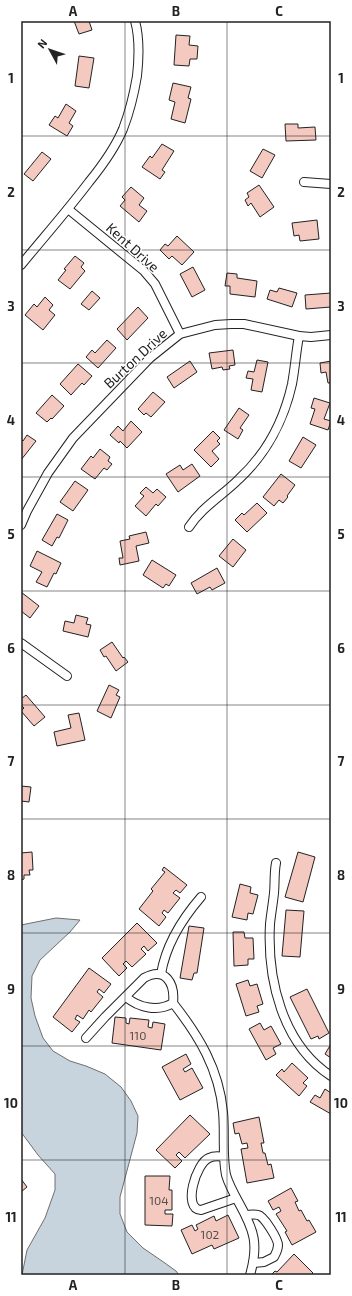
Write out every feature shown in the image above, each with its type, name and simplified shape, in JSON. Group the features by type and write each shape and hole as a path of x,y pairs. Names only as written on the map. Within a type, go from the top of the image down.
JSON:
{"street":[{"path":"21,265 68,209 112,151 123,129 132,105 138,66 138,37 135,21"},
{"path":"304,182 331,184"},
{"name":"Kent Drive","path":"68,209 144,271 155,284 180,334"},
{"name":"Burton Drive","path":"21,525 48,473 73,438 150,358 180,334 215,325 244,324 298,336 311,337 331,335"},
{"path":"189,527 196,516 205,507 241,478 257,459 273,436 285,408 289,394 298,336"},
{"path":"21,643 67,676"},
{"path":"276,863 270,924 271,963 276,990 286,1021 300,1047 318,1066 331,1076"},
{"path":"161,974 173,936 201,896"},
{"path":"86,1038 144,978 152,974 161,974 170,982 173,988 173,1003 203,1045 216,1075 223,1112 226,1176 246,1215 252,1232 255,1248 250,1275"},
{"path":"126,997 131,1002 142,1007 149,1008 164,1007 173,1003"},
{"path":"224,1157 210,1157 202,1163 194,1181 192,1198 194,1207 197,1210 201,1210 236,1198"},
{"path":"246,1215 259,1214 275,1234 278,1242 274,1257 264,1262 253,1263"}],"shaded area":[{"path":"56,918 80,920 70,932 40,960 32,976 31,998 35,1016 43,1038 53,1051 70,1061 105,1074 121,1087 131,1101 138,1116 137,1133 120,1197 120,1214 127,1232 143,1248 176,1271 179,1275 22,1275 27,1250 45,1218 55,1190 55,1174 38,1155 21,1132 21,925"}],"building":[{"path":"74,21 89,21 92,30 79,34"},
{"path":"176,35 190,36 189,45 198,46 197,59 190,59 189,66 174,65"},
{"path":"79,56 94,58 89,88 75,86"},
{"path":"173,83 191,87 188,98 191,99 185,123 171,119 175,102 169,100"},
{"path":"66,104 76,111 69,123 73,126 67,136 49,125 55,116 58,118"},
{"path":"285,124 298,124 298,128 315,127 316,140 286,141"},
{"path":"162,144 174,151 162,170 165,172 160,179 142,167 150,156 152,158"},
{"path":"263,149 275,155 262,178 250,171"},
{"path":"42,152 51,159 33,181 24,174"},
{"path":"259,185 274,207 260,217 251,203 248,206 245,200 249,197 247,193"},
{"path":"131,187 144,198 139,205 147,211 139,222 120,206 125,200 122,197"},
{"path":"317,220 319,239 300,241 299,235 294,236 292,223"},
{"path":"177,236 194,252 182,265 172,256 169,259 160,250 165,244 168,246"},
{"path":"75,256 84,263 81,267 85,271 70,289 58,280 66,270 64,269"},
{"path":"193,267 205,290 192,297 180,274"},
{"path":"227,273 237,274 237,278 257,281 255,297 230,294 230,286 225,286"},
{"path":"279,288 297,293 292,307 267,299 270,290 277,292"},
{"path":"92,291 100,298 89,310 81,304"},
{"path":"331,293 331,307 306,309 305,295"},
{"path":"45,297 53,305 49,310 55,315 43,330 25,315 34,304 37,307"},
{"path":"138,307 148,318 127,340 117,329"},
{"path":"107,340 116,348 98,368 86,357 92,350 95,353"},
{"path":"233,350 235,365 229,366 230,369 223,370 222,367 212,369 209,353"},
{"path":"257,360 268,362 262,392 251,390 253,379 246,378 248,371 254,372"},
{"path":"190,361 197,372 174,388 167,377"},
{"path":"331,361 331,383 328,383 326,372 321,373 320,363"},
{"path":"78,364 92,376 84,385 82,383 71,395 60,384"},
{"path":"153,392 165,402 151,417 146,413 144,415 138,409"},
{"path":"52,395 64,406 52,419 51,418 47,422 36,413"},
{"path":"314,398 330,403 324,419 331,421 328,430 310,424 315,409 311,408"},
{"path":"239,408 249,415 240,428 243,430 238,439 224,430"},
{"path":"131,421 142,432 127,448 120,441 119,443 110,435 118,426 123,431"},
{"path":"213,431 220,438 217,441 220,444 212,451 219,459 211,467 194,450"},
{"path":"27,435 36,441 21,460 21,439 23,441"},
{"path":"303,437 316,445 301,468 289,461"},
{"path":"100,449 110,457 108,461 112,464 107,470 104,468 95,479 81,469 91,456 93,458"},
{"path":"192,464 200,476 178,492 166,474 180,465 183,470"},
{"path":"281,474 295,485 283,503 279,500 274,506 263,497"},
{"path":"75,481 88,490 73,511 60,502"},
{"path":"146,487 153,493 157,489 166,497 158,506 156,504 146,516 135,506 144,496 140,493"},
{"path":"257,503 267,513 247,532 235,520 242,513 244,515"},
{"path":"57,514 68,520 59,538 57,537 52,546 42,540"},
{"path":"146,532 149,543 136,546 139,561 120,565 119,558 123,558 120,541 130,539 129,536"},
{"path":"233,539 246,550 233,567 219,556"},
{"path":"37,551 61,563 56,574 54,573 47,587 36,582 42,572 30,566"},
{"path":"152,560 176,575 169,586 166,584 163,588 143,575"},
{"path":"217,568 225,583 212,590 210,587 197,594 191,583"},
{"path":"21,592 39,606 30,618 21,611"},
{"path":"76,615 88,618 86,624 91,625 88,637 63,631 65,621 74,623"},
{"path":"112,642 123,658 124,657 128,662 116,671 100,650"},
{"path":"109,685 119,690 116,695 120,697 111,718 97,711"},
{"path":"26,695 45,717 34,726 21,711 24,708 21,705 21,699"},
{"path":"79,713 85,740 57,746 54,732 71,728 68,715"},
{"path":"21,786 31,787 29,802 21,801"},
{"path":"32,852 33,870 29,870 30,875 24,875 24,879 21,880 21,853"},
{"path":"298,852 315,857 303,902 285,897"},
{"path":"164,867 187,885 180,893 176,890 173,893 180,898 168,913 164,910 162,913 166,917 159,926 139,909 153,891 151,889 165,872 162,870"},
{"path":"240,884 251,887 250,893 258,895 253,914 248,913 247,920 232,917"},
{"path":"286,910 304,911 300,957 282,956"},
{"path":"137,923 157,943 148,951 144,946 141,949 146,954 132,967 126,961 123,964 127,968 119,976 102,958"},
{"path":"189,926 204,928 197,973 194,973 192,980 180,978"},
{"path":"233,932 244,932 245,938 253,938 254,959 248,959 248,965 234,966"},
{"path":"89,968 111,984 104,993 99,989 97,992 103,997 91,1012 89,1010 83,1019 77,1015 75,1019 80,1022 72,1032 53,1017"},
{"path":"248,980 250,986 257,984 263,1004 257,1006 259,1012 246,1016 236,984"},
{"path":"307,989 329,1033 319,1039 318,1036 311,1039 290,997"},
{"path":"115,1017 126,1018 126,1023 129,1024 130,1018 149,1020 148,1027 152,1028 153,1022 165,1024 161,1050 112,1043"},
{"path":"260,1023 264,1030 271,1026 281,1044 273,1048 276,1054 266,1060 249,1029"},
{"path":"331,1044 331,1058 325,1054"},
{"path":"186,1054 191,1064 183,1069 185,1072 192,1068 203,1088 180,1100 162,1067"},
{"path":"292,1063 308,1078 303,1083 307,1086 299,1096 276,1075 282,1069 284,1072"},
{"path":"325,1089 331,1093 331,1114 310,1102 315,1095 320,1098"},
{"path":"190,1115 210,1134 185,1158 179,1152 176,1155 182,1161 175,1168 156,1150"},
{"path":"259,1117 264,1143 261,1143 263,1153 265,1153 268,1165 271,1164 274,1178 247,1183 241,1149 248,1148 247,1143 242,1144 239,1133 235,1134 233,1123"},
{"path":"145,1176 170,1176 169,1190 172,1190 172,1210 165,1210 165,1214 173,1214 172,1226 145,1225"},
{"path":"21,1179 27,1187 21,1192"},
{"path":"291,1188 298,1201 295,1202 299,1211 301,1210 307,1221 309,1220 316,1232 292,1245 285,1232 287,1231 276,1214 281,1211 279,1207 273,1210 268,1201"},
{"path":"228,1215 239,1238 214,1249 212,1245 192,1254 181,1230 192,1225 195,1231 198,1229 196,1225 214,1216 216,1221"},
{"path":"294,1254 313,1273 311,1275 271,1275 275,1271 277,1272"}]}
